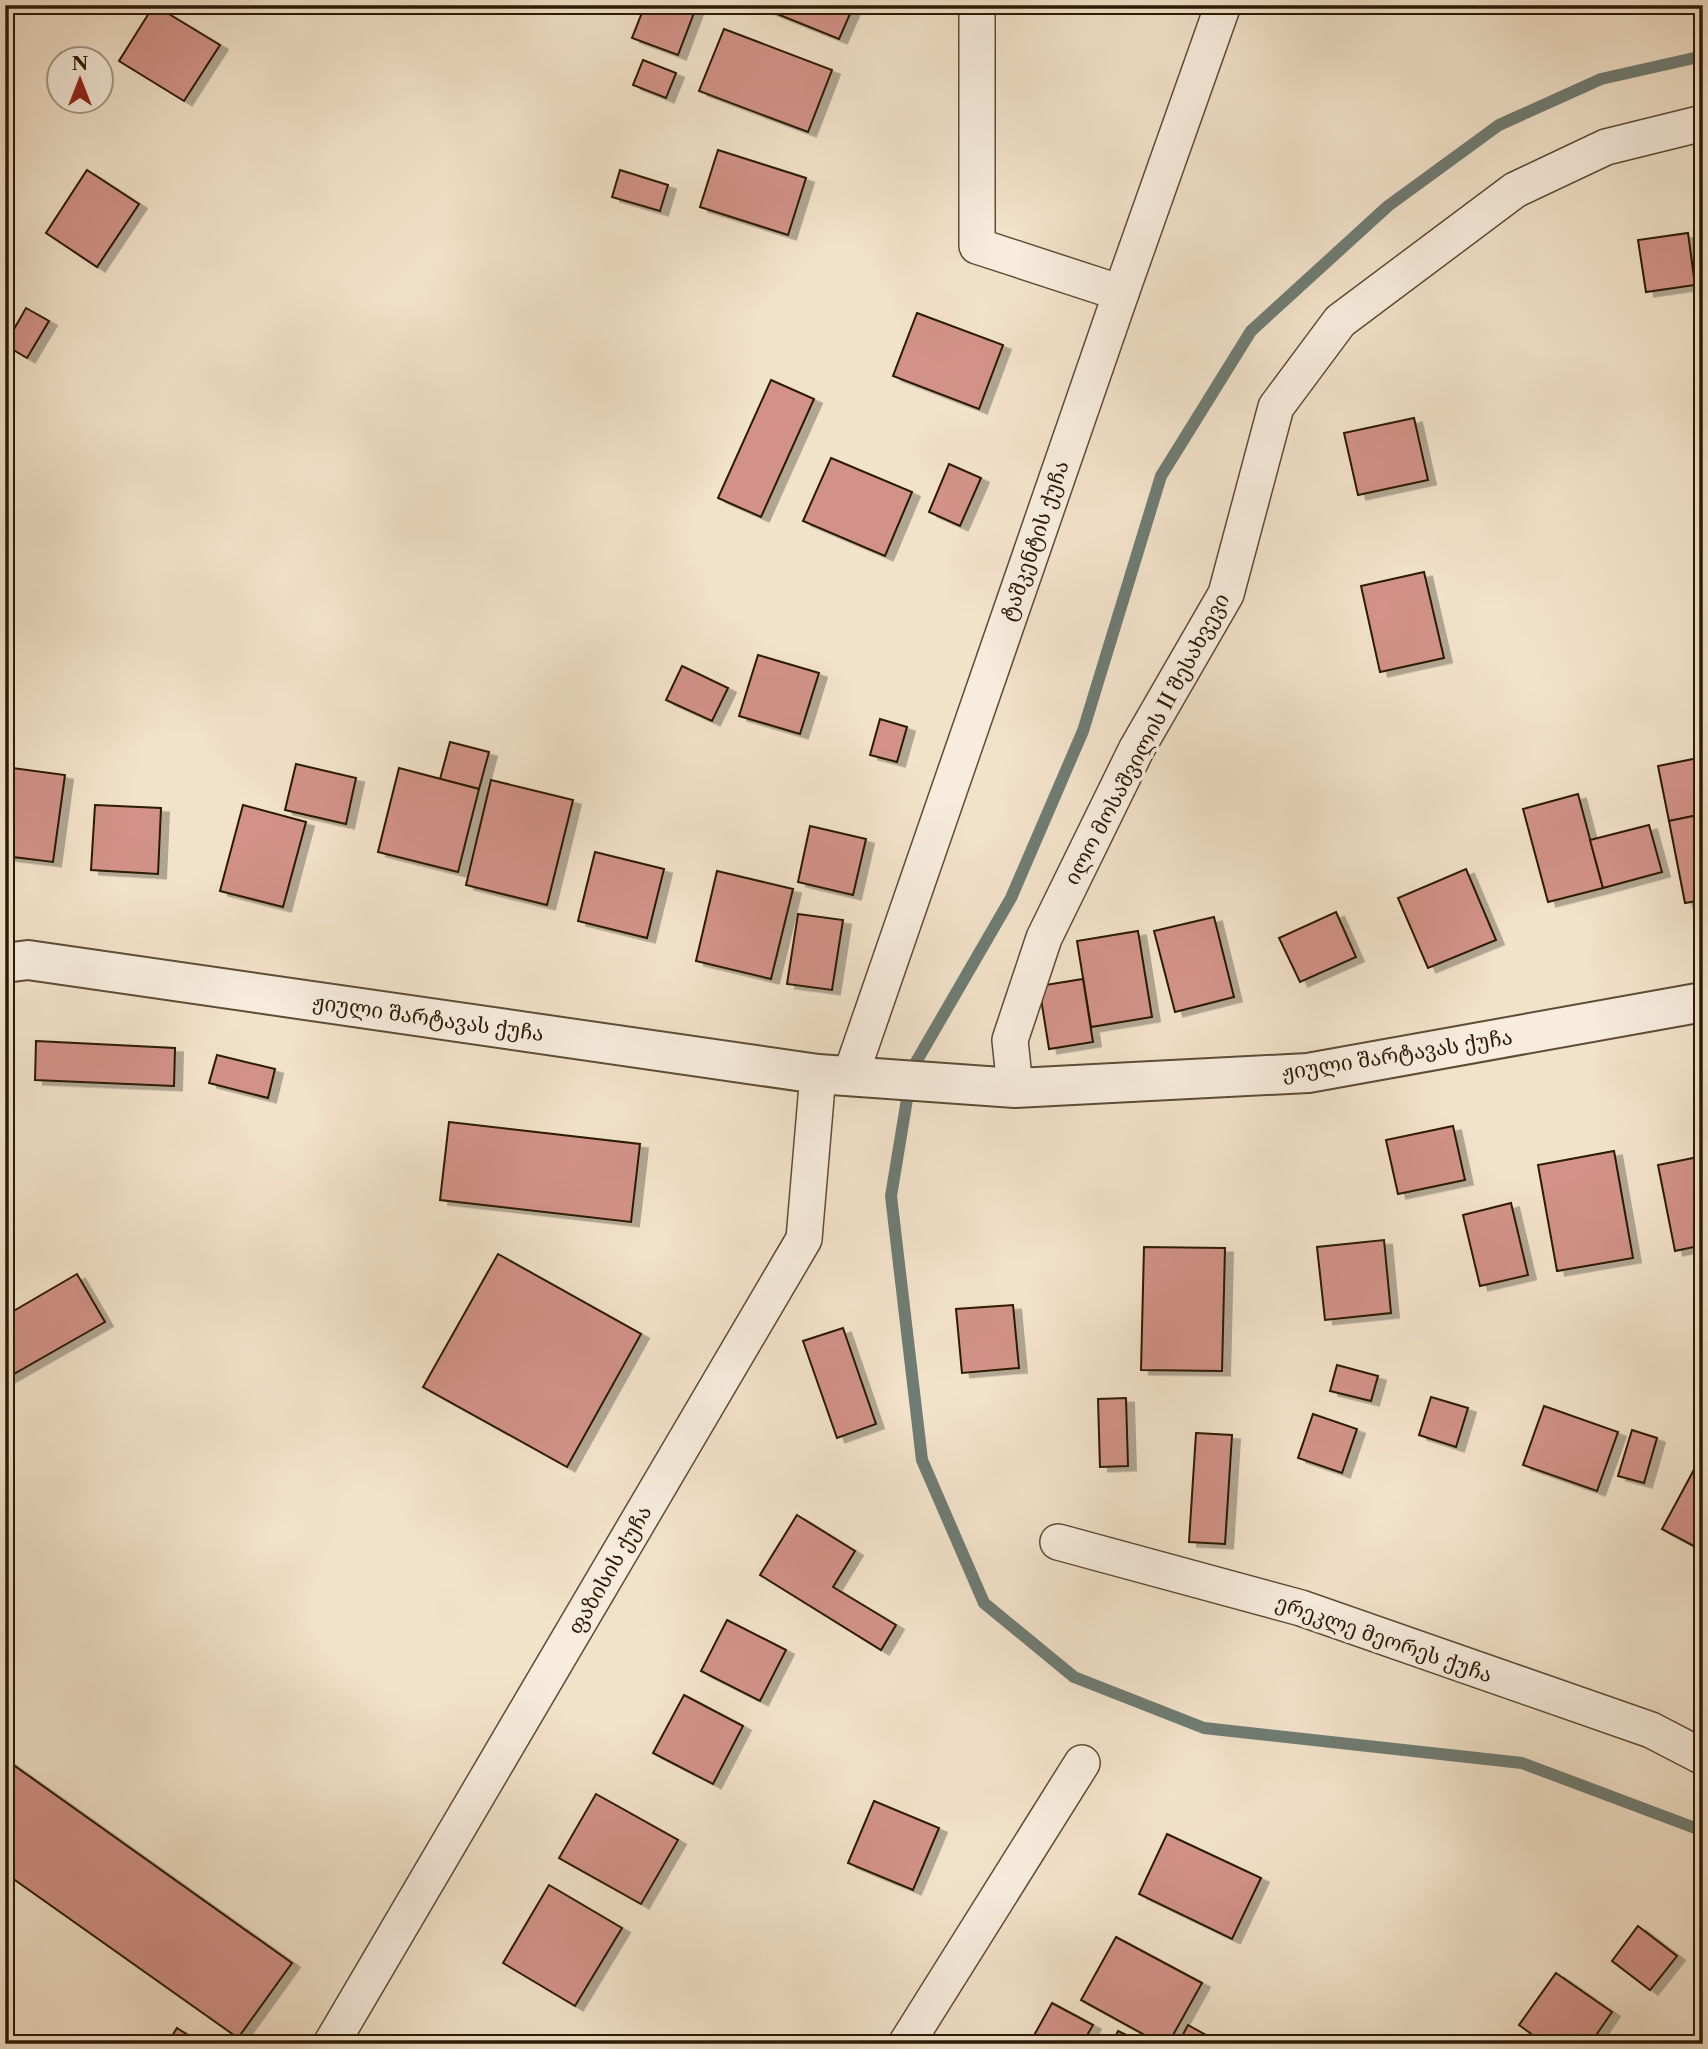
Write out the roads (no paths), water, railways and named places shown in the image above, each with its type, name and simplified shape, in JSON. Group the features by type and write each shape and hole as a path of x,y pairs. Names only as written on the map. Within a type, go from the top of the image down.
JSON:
{"street":[{"path":"977,5 977,246 1121,293"},
{"name":"ტაშკენტის ქუჩა","path":"834,1075 1121,293 1223,5"},
{"name":"ილო მოსაშვილის II შესახვევი","path":"1015,1088 1010,1040 1044,938 1136,750 1226,594 1276,407 1340,321 1515,190 1606,146 1703,123"},
{"name":"ჟიული შარტავას ქუჩა","path":"5,963 28,960 834,1075 1015,1088 1308,1073 1703,1002"},
{"name":"ფაზისის ქუჩა","path":"331,2044 804,1239 834,1075"},
{"name":"ერეკლე მეორეს ქუჩა","path":"1058,1542 1301,1608 1651,1730 1703,1757"},
{"path":"906,2044 1082,1763"}],"waterway":[{"path":"1703,56 1601,79 1499,125 1388,206 1251,331 1161,476 1083,731 1011,898 912,1069 891,1196 922,1460 984,1603 1074,1677 1204,1728 1522,1763 1703,1831"}]}
